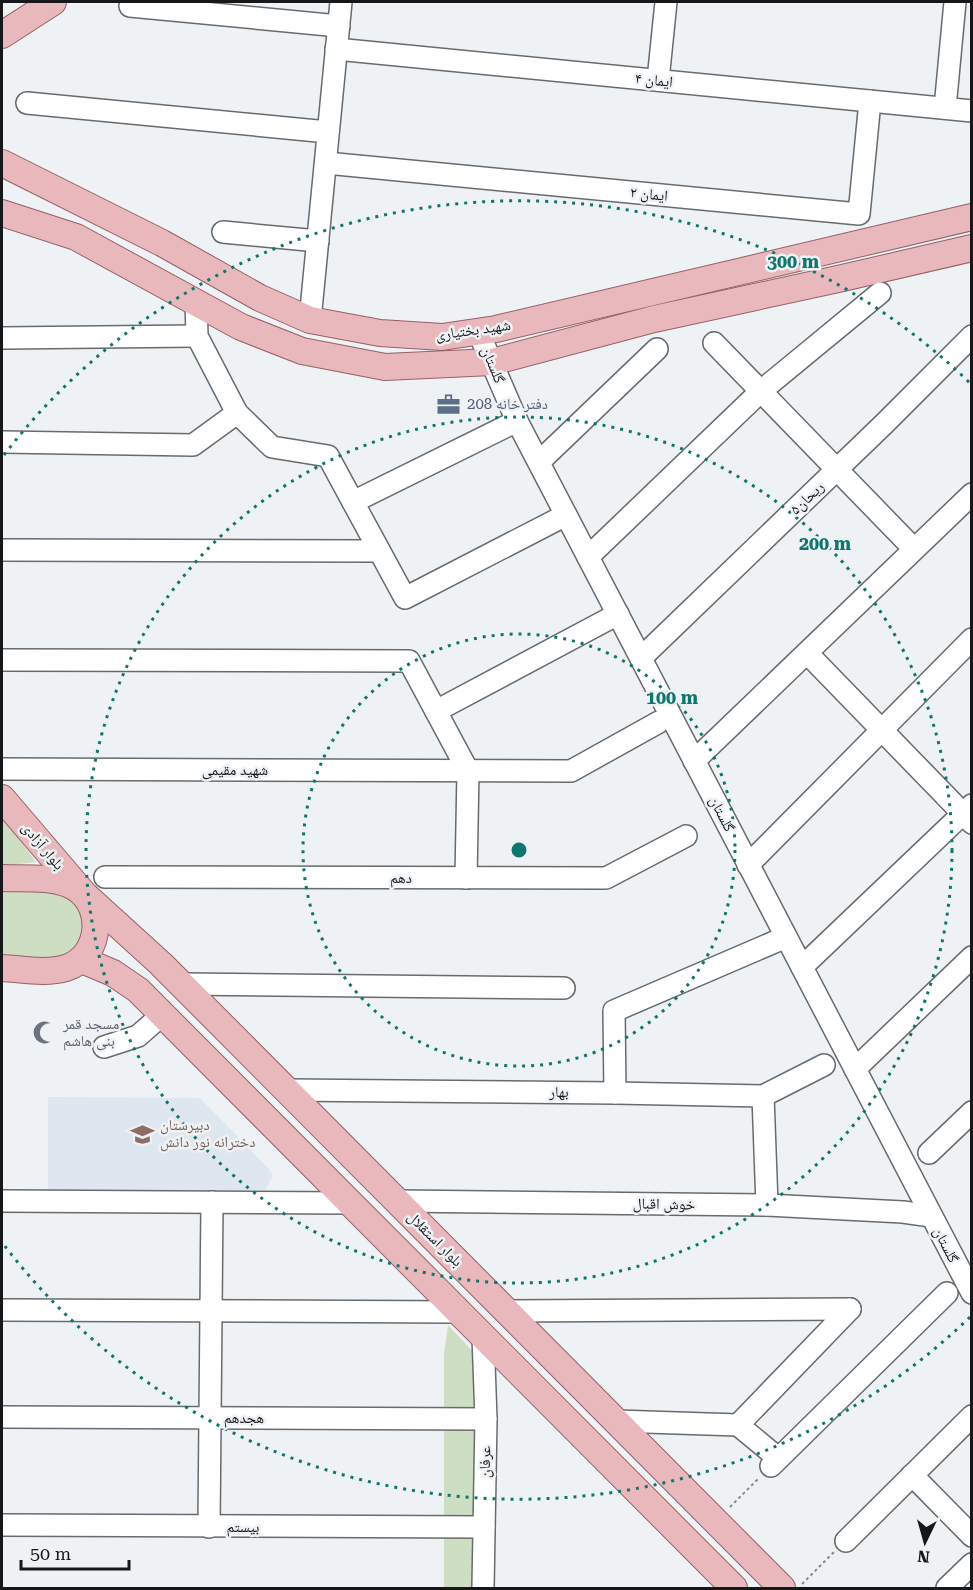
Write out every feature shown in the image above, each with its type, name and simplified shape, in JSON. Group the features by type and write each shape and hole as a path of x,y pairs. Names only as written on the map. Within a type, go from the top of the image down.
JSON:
{"main road":[{"path":"2,34 53,2"},
{"name":"شهید بختیاری","path":"2,163 162,243 260,298 310,320 390,334 442,337 478,331 972,217"},
{"name":"شهید بختیاری","path":"2,213 76,237 241,327 302,351 385,367 492,362 654,319 972,248"},
{"name":"بلوار آزادی","path":"2,798 84,894"},
{"path":"2,878 57,881 72,885 84,894 92,906 96,920 95,935 82,960 53,970 2,968"},
{"name":"بلوار استقلال","path":"84,894 181,984 782,1588"},
{"path":"82,960 113,973 138,990 163,1014 734,1588"},
{"path":"483,1336 506,1311"}],"street":[{"path":"310,320 341,2"},
{"path":"658,80 666,2"},
{"path":"945,108 955,2"},
{"path":"130,6 339,26"},
{"name":"ایمان ۴","path":"336,49 972,111"},
{"name":"ایمان ۲","path":"326,163 859,214 870,101"},
{"path":"27,103 328,132"},
{"path":"223,232 318,241"},
{"path":"588,557 761,391 880,293"},
{"path":"196,302 197,336 237,413 272,447 328,456 405,598 566,515"},
{"name":"گلستان","path":"478,331 517,421 972,1293"},
{"path":"2,338 197,336"},
{"name":"ریحان۵","path":"641,658 972,336"},
{"path":"714,343 914,549"},
{"path":"539,462 657,350"},
{"path":"2,442 193,445 237,413"},
{"path":"353,502 517,421"},
{"path":"694,761 972,494"},
{"path":"2,550 379,551"},
{"path":"436,711 618,615"},
{"path":"748,865 972,639"},
{"path":"802,968 969,814 881,730 807,653"},
{"path":"2,660 409,661 468,771 466,878"},
{"name":"شهید مقیمی","path":"2,769 571,771 659,722"},
{"name":"دهم","path":"105,877 606,878 686,836"},
{"path":"615,1093 614,1011 786,937"},
{"path":"855,1070 972,957"},
{"path":"181,984 564,988"},
{"path":"104,1047 138,1036 163,1014"},
{"name":"بهار","path":"286,1090 763,1096 824,1065"},
{"path":"763,1096 767,1205"},
{"path":"929,1153 972,1112"},
{"path":"2,1201 350,1203"},
{"name":"خوش اقبال","path":"397,1201 767,1205 903,1212 931,1216"},
{"path":"209,1527 212,1202"},
{"path":"616,1421 738,1425 775,1462 947,1293"},
{"path":"506,1311 850,1309 738,1425"},
{"path":"2,1310 459,1312"},
{"name":"عرفان","path":"483,1336 486,1419 483,1588"},
{"path":"846,1541 972,1416"},
{"name":"هجدهم","path":"2,1417 486,1419"},
{"path":"912,1475 972,1536"},
{"name":"بیستم","path":"2,1526 484,1527"},
{"path":"946,1588 972,1564"}],"path":[{"path":"715,1521 775,1462"},
{"path":"798,1588 846,1541"}],"shaded area":[{"name":"دبیرستان دخترانه نور دانش","path":"48,1097 200,1098 270,1170 273,1176 265,1190 48,1190"}],"green space":[{"path":"2,816 36,862 2,866"},
{"path":"31,889 62,895 73,902 85,916 83,936 73,956 52,961 2,958 2,890"},
{"path":"448,1325 478,1357 475,1588 444,1588 444,1353"}],"place":[{"name":"دفتر خانه 208","path":"449,404"},
{"name":"مسجد قمر بنی هاشم","path":"45,1033"},
{"name":"دبیرستان دخترانه نور دانش","path":"142,1134"}]}
